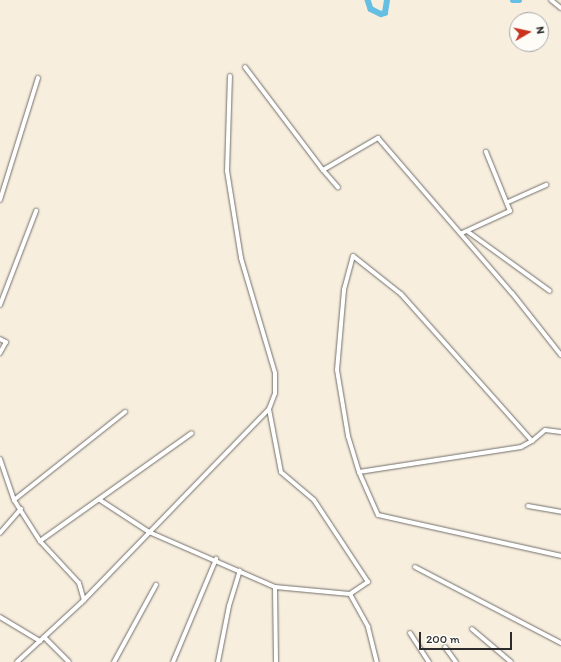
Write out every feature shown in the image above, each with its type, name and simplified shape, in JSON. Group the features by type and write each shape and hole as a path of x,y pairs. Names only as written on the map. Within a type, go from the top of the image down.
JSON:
{"street":[{"path":"552,0 561,8"},
{"path":"245,67 323,170 338,187"},
{"path":"17,662 84,600 269,409 275,393 275,373 246,280 227,171 230,76"},
{"path":"0,200 38,78"},
{"path":"323,170 378,138 462,233 561,355"},
{"path":"462,233 509,212 508,202 486,152"},
{"path":"508,202 546,185"},
{"path":"0,305 36,211"},
{"path":"467,230 550,291"},
{"path":"532,441 401,294 354,256 344,290 337,370 348,436 359,472 378,515 561,556"},
{"path":"0,339 6,342 0,353"},
{"path":"100,500 150,532 216,559 275,587 350,594 368,582 314,500 281,472 269,409"},
{"path":"14,500 125,412"},
{"path":"359,472 521,447 532,441 545,430 561,432"},
{"path":"40,541 100,500 192,433"},
{"path":"0,459 14,500 40,541 78,583 84,600"},
{"path":"528,506 561,512"},
{"path":"0,533 21,509"},
{"path":"173,662 216,559"},
{"path":"415,566 561,643"},
{"path":"218,662 240,571"},
{"path":"114,662 156,585"},
{"path":"275,587 276,662"},
{"path":"350,594 368,627 377,662"},
{"path":"0,616 40,641"},
{"path":"472,629 511,662"},
{"path":"410,633 429,662"},
{"path":"44,637 70,662"},
{"path":"445,647 456,662"}],"waterway":[{"path":"368,0 371,9 381,14 385,13 387,0"},
{"path":"513,0 519,0"}]}
